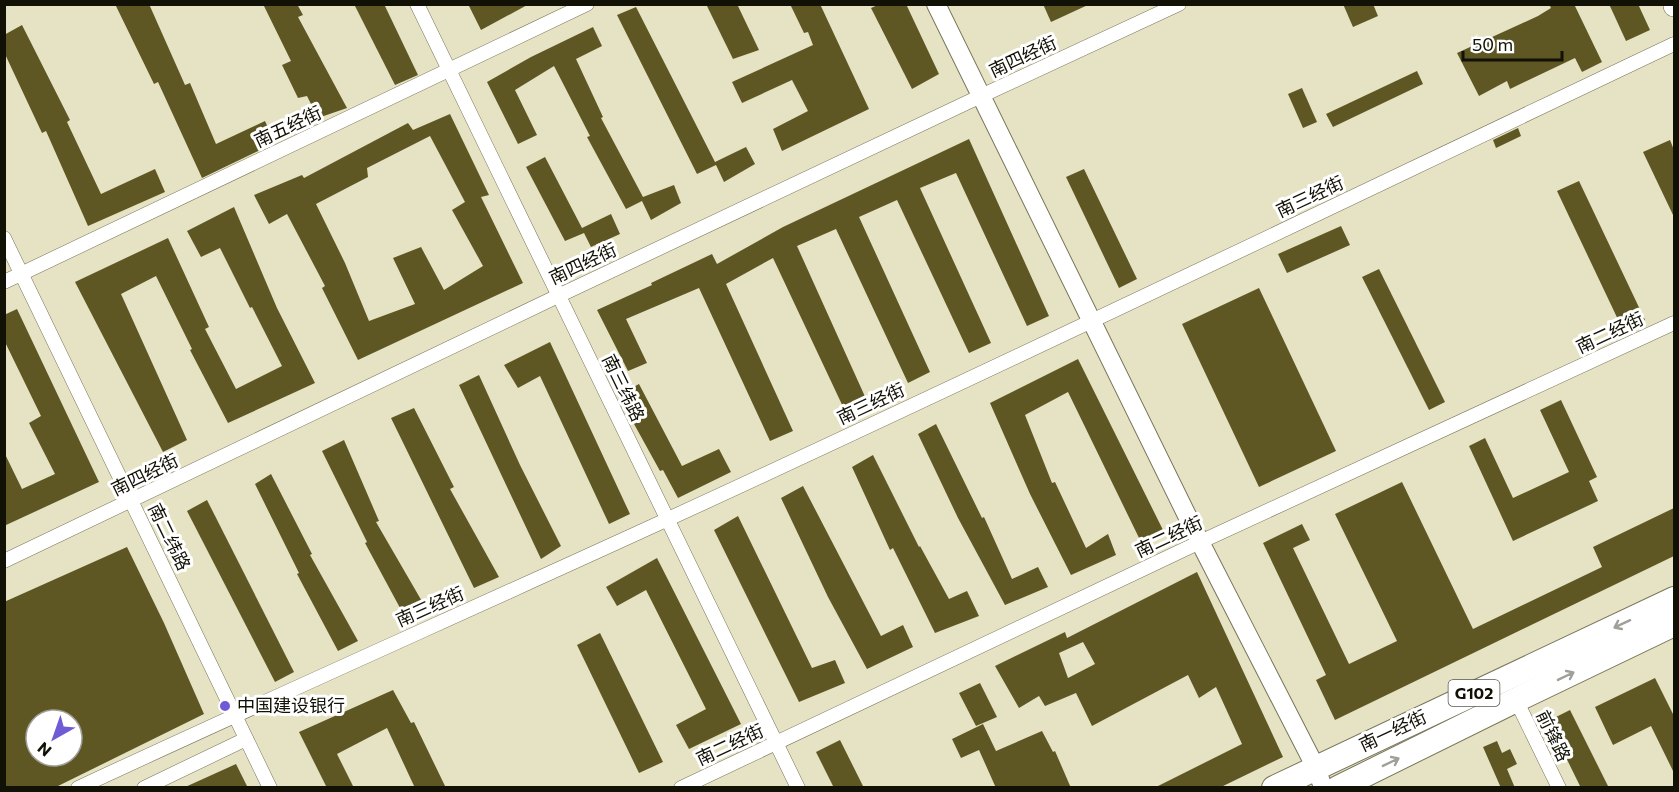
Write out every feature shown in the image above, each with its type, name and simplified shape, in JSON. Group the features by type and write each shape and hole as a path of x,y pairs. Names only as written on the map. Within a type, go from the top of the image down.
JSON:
{"highway":[{"name":"南一经街","path":"1274,788 1319,777 1674,599"},
{"name":"南一经街","path":"1338,788 1674,624"}],"street":[{"name":"南三纬路","path":"417,4 798,788"},
{"name":"南五经街","path":"4,282 587,4"},
{"path":"936,4 1200,542 1319,777"},
{"name":"南四经街","path":"4,561 558,296 1179,4"},
{"name":"南三经街","path":"78,788 234,715 668,520 1674,44"},
{"name":"南二纬路","path":"4,238 270,788"},
{"name":"南二经街","path":"681,788 1200,542 1674,323"},
{"name":"前锋路","path":"1516,700 1559,788"},
{"path":"144,788 246,740"}],"building":[{"path":"115,4 149,4 185,85 190,83 216,144 265,121 275,143 202,178 158,82 154,84"},
{"path":"263,4 297,4 303,15 298,17 347,108 318,118 307,96 298,98 282,65 291,61"},
{"path":"354,4 384,4 418,75 395,85"},
{"path":"468,4 529,4 481,30"},
{"path":"706,4 737,4 759,50 733,59"},
{"path":"790,4 820,4 869,109 782,151 773,129 808,111 792,80 742,103 732,82 813,45 808,32 804,33"},
{"path":"880,4 906,4 939,74 912,89 871,8"},
{"path":"1043,4 1090,4 1051,22"},
{"path":"1343,4 1373,4 1378,16 1353,27"},
{"path":"1549,4 1574,4 1602,62 1582,72 1575,58 1510,89 1507,81 1479,96 1457,53 1538,16 1551,8"},
{"path":"1609,4 1638,4 1650,30 1626,41"},
{"path":"636,7 715,162 746,147 755,164 724,182 716,165 697,174 617,15"},
{"path":"22,25 70,120 67,122 101,194 155,169 165,192 88,226 46,131 42,133 4,52 4,35"},
{"path":"593,27 602,46 576,59 603,117 601,118 643,197 674,185 681,203 651,220 642,201 626,209 587,137 590,136 554,66 515,90 537,135 518,144 487,82 531,57"},
{"path":"1417,71 1423,84 1333,127 1326,114"},
{"path":"1302,88 1317,122 1303,128 1288,94"},
{"path":"450,114 489,195 481,197 523,283 358,360 322,288 325,286 287,214 269,224 254,195 302,175 304,178 408,123 413,130","holes":["430,136 465,202 452,210 483,266 444,290 421,247 393,258 415,304 369,321 345,263 316,204 368,177 367,168"]},
{"path":"1518,128 1521,136 1496,148 1493,140"},
{"path":"969,139 1049,316 1027,326 956,173 920,188 991,343 969,353 897,200 859,217 930,372 908,383 836,229 797,246 867,401 845,411 773,258 726,284 793,431 770,441 699,288 626,319 647,363 628,371 597,310 712,254 717,264 783,227"},
{"path":"1670,140 1674,150 1674,217 1643,152"},
{"path":"545,157 582,228 611,214 620,234 591,247 584,233 565,241 526,167"},
{"path":"1084,169 1137,279 1119,288 1066,177"},
{"path":"1579,181 1645,320 1623,330 1557,191"},
{"path":"234,207 277,308 315,383 228,423 190,350 192,349 156,276 121,294 187,440 163,452 75,282 168,238 209,327 205,329 236,389 282,366 220,248 201,257 187,231"},
{"path":"1341,226 1350,245 1287,273 1278,254"},
{"path":"1379,269 1445,402 1429,410 1362,277"},
{"path":"1259,288 1336,451 1259,487 1182,324"},
{"path":"17,309 99,482 4,526 4,452 22,489 55,474 29,423 41,416 4,340 4,315"},
{"path":"550,342 630,514 609,524 540,376 518,388 504,365"},
{"path":"1078,359 1164,532 1141,542 1068,392 1025,415 1052,483 1055,482 1086,548 1108,534 1116,555 1071,575 1030,494 990,403"},
{"path":"479,375 520,465 561,546 541,559 459,385"},
{"path":"639,384 682,466 719,449 731,472 678,498 663,470 660,471 618,395"},
{"path":"1561,400 1597,477 1589,481 1598,501 1513,541 1469,446 1485,438 1513,498 1569,472 1540,410"},
{"path":"414,408 454,487 450,489 499,577 474,588 391,418"},
{"path":"936,424 982,518 984,517 1012,579 1038,567 1048,587 1005,605 958,518 918,434"},
{"path":"344,440 379,521 376,522 427,610 406,619 365,543 367,542 322,451"},
{"path":"873,455 919,547 949,599 967,591 979,616 935,633 893,548 890,550 852,467"},
{"path":"271,474 312,554 310,555 358,641 338,651 297,574 299,573 255,484"},
{"path":"1402,482 1473,629 1602,567 1593,547 1674,508 1674,556 1335,720 1316,680 1326,675 1263,543 1302,524 1310,540 1293,548 1349,664 1397,641 1335,514"},
{"path":"803,486 881,636 903,625 913,647 867,669 828,597 781,498"},
{"path":"207,500 294,672 275,682 187,511"},
{"path":"738,516 812,668 835,660 845,683 799,702 714,530"},
{"path":"127,547 204,714 54,788 4,788 4,602"},
{"path":"657,558 741,724 689,749 676,725 706,709 646,590 617,606 606,587"},
{"path":"1197,572 1283,757 1219,788 1154,788 1242,744 1216,687 1199,698 1188,675 1092,726 1076,693 1045,706 1039,696 1019,708 995,666 1065,632 1067,638","holes":["1083,642 1095,664 1068,678 1059,653"]},
{"path":"600,633 663,762 639,773 577,645"},
{"path":"1655,678 1674,716 1674,773 1651,726 1613,745 1595,707"},
{"path":"980,683 997,717 976,726 959,693"},
{"path":"393,690 411,723 414,722 446,788 415,788 387,728 337,754 354,788 327,788 299,732"},
{"path":"1570,710 1609,788 1581,788 1548,721"},
{"path":"983,724 996,751 1042,731 1053,752 1055,751 1071,788 996,788 979,750 961,758 952,739"},
{"path":"840,740 864,788 834,788 816,752"},
{"path":"1497,741 1502,753 1510,749 1517,764 1507,769 1515,788 1501,788 1483,747"},
{"path":"236,764 248,788 183,788"}],"place":[{"name":"中国建设银行","path":"225,706"}]}
